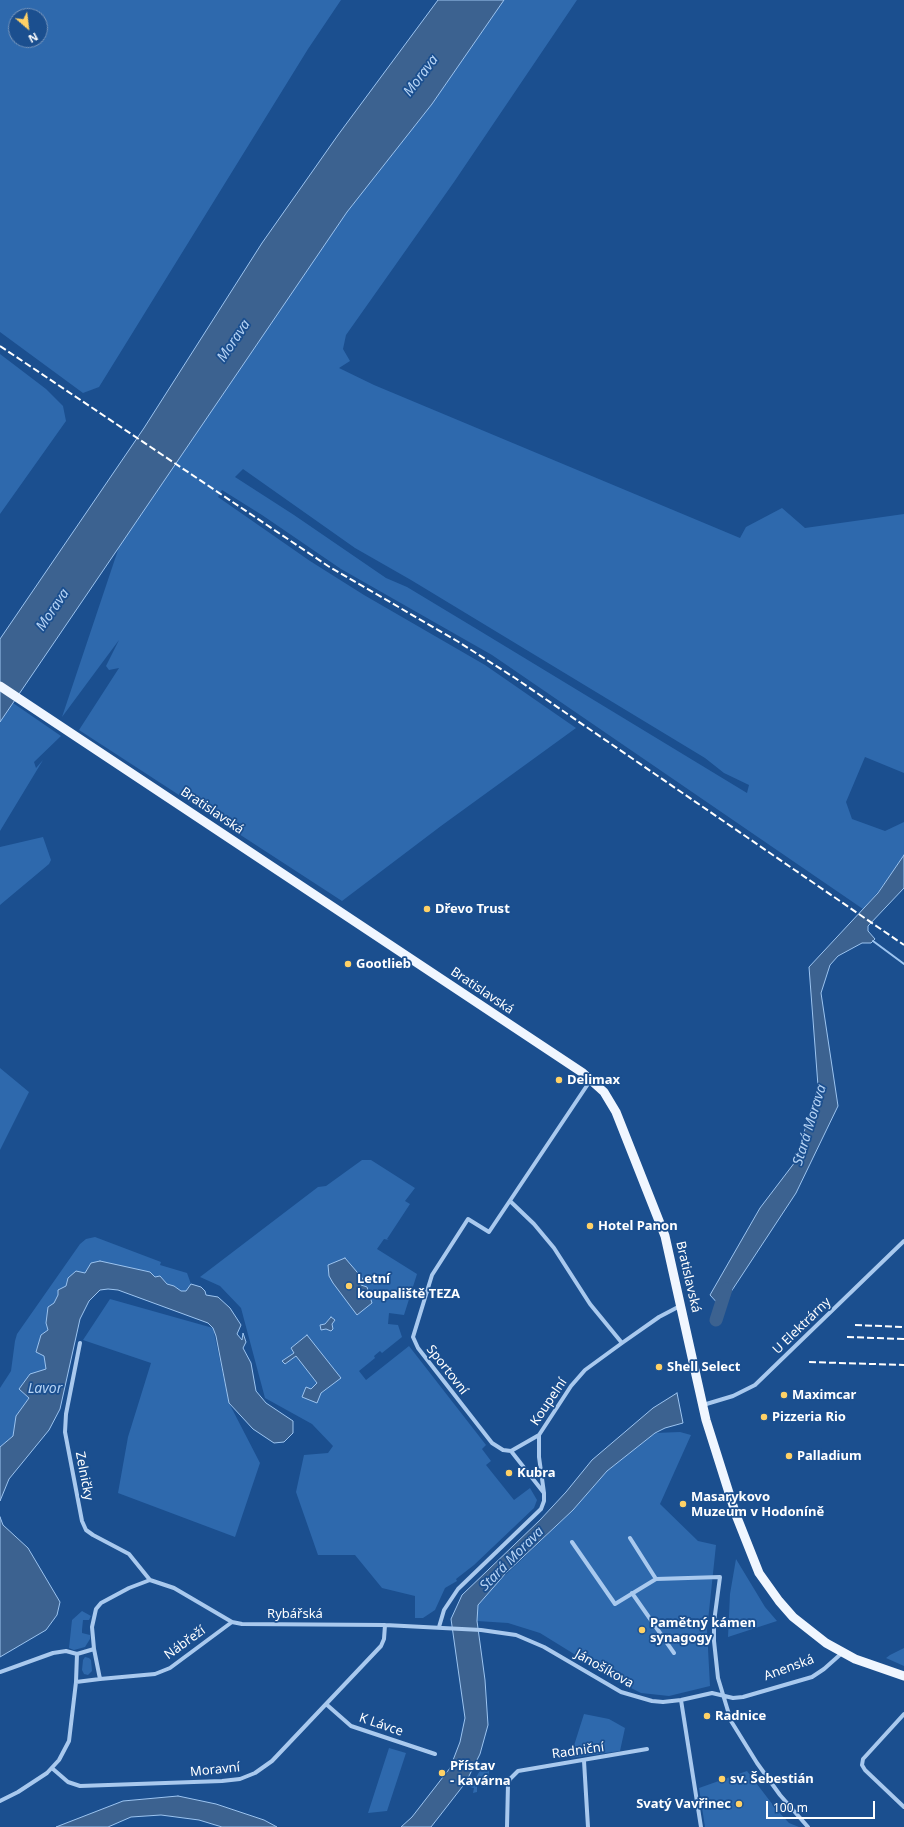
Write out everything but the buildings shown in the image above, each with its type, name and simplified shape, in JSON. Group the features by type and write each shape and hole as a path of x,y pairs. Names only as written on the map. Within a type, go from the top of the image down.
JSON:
{"main road":[{"name":"Bratislavská","path":"0,686 591,1080 604,1092 613,1106 634,1155 665,1236 702,1405 736,1515 759,1573 792,1617 813,1634 842,1653"},
{"path":"842,1653 904,1676"}],"street":[{"path":"591,1080 557,1127 510,1201 534,1224 554,1248 590,1304 622,1343"},
{"name":"Sportovní","path":"510,1201 489,1232 468,1219 432,1275 413,1337 418,1348 492,1443 503,1450 510,1451"},
{"name":"U Elektrárny","path":"702,1405 733,1396 755,1385 904,1241"},
{"name":"Koupelní","path":"439,1627 444,1610 458,1589 541,1509 544,1501 544,1493 539,1456 539,1435 578,1377 659,1317 681,1305"},
{"name":"Zelničky","path":"80,1343 66,1414 65,1432 82,1521 86,1530 93,1535 129,1554 150,1580"},
{"path":"539,1435 510,1451 544,1493"},
{"path":"630,1538 656,1579"},
{"path":"572,1542 616,1604 656,1579 720,1577 714,1622 714,1641 718,1678 731,1721 745,1746 780,1795 808,1827"},
{"path":"100,1679 94,1649 93,1618 98,1606 129,1588 150,1580"},
{"name":"Rybářská","path":"150,1580 174,1588 232,1622 242,1624 385,1625 450,1628"},
{"path":"632,1593 674,1653"},
{"name":"Nábřeží","path":"76,1682 155,1674 170,1668 232,1622"},
{"name":"Moravní","path":"53,1769 68,1782 80,1786 222,1781 240,1779 255,1773 272,1761 381,1646 384,1639 385,1625"},
{"name":"Jánošíkova","path":"450,1628 506,1633 534,1642 631,1696 663,1702 681,1700 712,1693 723,1695"},
{"path":"0,1672 53,1653 66,1651 77,1654 94,1649"},
{"name":"Anenská","path":"723,1695 733,1698 743,1697 812,1677 824,1669 842,1653"},
{"path":"0,1801 18,1792 53,1769 59,1760 68,1740 76,1682 77,1654"},
{"path":"681,1700 701,1827"},
{"name":"K Lávce","path":"326,1704 351,1726 435,1754"},
{"path":"904,1714 863,1759 862,1765 865,1770 904,1807"},
{"name":"Radniční","path":"507,1827 508,1784 513,1775 524,1768 584,1761 647,1749"},
{"path":"584,1761 588,1827"}],"shaded area":[{"path":"0,0 341,0 308,49 99,387 83,393 0,332"},
{"path":"504,0 577,0 454,182 346,335 343,349 350,361 339,368 374,385 740,538 746,527 782,508 805,528 904,514 904,773 865,757 846,802 852,819 885,831 904,822 904,855 878,892 863,909 492,655 341,569 262,515 222,490 218,497 310,561 364,595 485,665 576,728 441,826 342,901 79,730 119,668 109,670 106,666 119,640 62,717 119,547 347,212 432,104","holes":["243,469 355,548 411,580 705,758 724,773 749,785 747,793 407,587 386,578 294,515 235,477"]},
{"path":"0,354 46,389 63,406 66,421 0,514"},
{"path":"13,703 61,736 34,762 36,768 43,760 0,831 0,722"},
{"path":"43,837 51,860 49,864 0,905 0,847"},
{"path":"0,1068 29,1092 0,1150"},
{"path":"362,1160 371,1160 415,1188 405,1201 410,1204 387,1239 389,1240 384,1239 377,1249 417,1274 404,1315 389,1313 388,1324 398,1325 402,1337 382,1353 380,1351 374,1356 375,1358 359,1371 366,1380 409,1346 486,1445 482,1449 491,1461 486,1465 514,1500 530,1488 537,1500 534,1508 474,1565 456,1579 457,1581 445,1588 435,1610 423,1618 415,1618 415,1596 382,1588 355,1555 318,1555 296,1492 304,1455 328,1453 333,1446 312,1424 265,1398 241,1308 220,1286 200,1277 318,1187 326,1186"},
{"path":"95,1237 161,1262 160,1265 187,1273 191,1284 190,1288 186,1291 181,1291 174,1286 167,1284 160,1276 155,1277 150,1272 132,1269 85,1273 68,1278 66,1286 58,1295 54,1303 48,1307 46,1323 48,1331 44,1356 46,1369 19,1389 29,1398 16,1416 13,1436 0,1447 0,1388 11,1371 17,1334 80,1244 86,1239"},
{"path":"110,1299 213,1328 229,1403 260,1463 235,1537 118,1493 128,1437 151,1363 83,1340"},
{"path":"680,1432 691,1435 660,1504 698,1541 716,1545 707,1630 710,1686 669,1696 641,1693 621,1683 540,1633 508,1623 477,1621 478,1605 492,1588 573,1510 607,1471 655,1433"},
{"path":"736,1559 765,1607 777,1621 728,1637 730,1594"},
{"path":"82,1611 91,1616 89,1620 83,1620 82,1630 82,1633 90,1635 90,1639 85,1647 74,1650 69,1648 72,1620"},
{"path":"904,1648 904,1666 886,1658 890,1655"},
{"path":"85,1657 91,1660 92,1671 88,1675 84,1674 82,1670 83,1660"},
{"path":"584,1714 609,1719 625,1728 620,1751 570,1758"},
{"path":"389,1748 406,1753 387,1811 368,1813"},
{"path":"481,1769 489,1771 489,1778 477,1783 477,1792 473,1793 474,1788 470,1787"},
{"path":"747,1771 776,1809 789,1823 799,1827 705,1827 699,1788"}],"water":[{"name":"Morava","path":"438,0 504,0 432,104 347,212 0,722 0,639 144,428 262,243 338,135"},
{"path":"904,855 904,888 868,926 868,931 875,939 871,943 862,943 838,956 830,965 821,993 838,1106 796,1193 721,1307 710,1295 760,1208 795,1162 818,1086 809,967 878,893"},
{"name":"Letní koupaliště TEZA","path":"345,1258 363,1279 361,1285 367,1287 372,1303 357,1315 329,1276 328,1265"},
{"name":"Lavor","path":"100,1261 150,1272 155,1277 160,1276 167,1284 174,1286 181,1291 186,1291 191,1284 201,1287 205,1291 206,1295 218,1297 230,1308 241,1325 237,1334 242,1340 243,1333 246,1342 243,1348 251,1363 256,1391 266,1403 293,1421 293,1433 284,1442 274,1443 253,1429 229,1403 216,1336 213,1328 208,1323 118,1290 100,1290 89,1301 80,1319 60,1409 49,1430 9,1479 0,1501 0,1447 13,1436 16,1416 29,1398 19,1389 30,1374 46,1369 44,1356 36,1352 41,1335 48,1330 46,1323 48,1307 54,1303 58,1295 58,1290 66,1286 68,1278 76,1271 85,1273 91,1263"},
{"name":"Letní koupaliště TEZA","path":"331,1317 335,1320 332,1324 333,1329 331,1331 326,1329 321,1330 320,1325 325,1324"},
{"path":"307,1335 341,1378 321,1393 317,1403 302,1397 306,1387 311,1389 317,1383 296,1356 285,1364 282,1361 294,1353 291,1348"},
{"path":"677,1393 683,1423 665,1428 655,1433 607,1471 573,1510 506,1573 478,1605 477,1621 485,1680 488,1725 480,1754 466,1782 431,1827 401,1827 412,1817 450,1768 460,1742 465,1718 451,1619 462,1595 540,1520 566,1492 592,1460 653,1408"},
{"path":"0,1517 3,1525 28,1548 60,1602 57,1615 46,1630 0,1657"},
{"path":"178,1796 216,1804 264,1820 277,1827 222,1827 199,1820 161,1815 131,1817 108,1827 56,1827 123,1801"}],"waterway":[{"path":"873,941 904,964"},
{"name":"Stará Morava","path":"716,1320 726,1289"}],"railway":[{"path":"0,346 328,566 457,641 515,678 904,945"},
{"path":"855,1325 904,1327"},
{"path":"847,1337 904,1339"},
{"path":"809,1362 904,1365"}],"place":[{"name":"Dřevo Trust","path":"427,909"},
{"name":"Gootlieb","path":"348,964"},
{"name":"Delimax","path":"559,1080"},
{"name":"Hotel Panon","path":"590,1226"},
{"name":"Letní koupaliště TEZA","path":"349,1286"},
{"name":"Shell Select","path":"659,1367"},
{"name":"Maximcar","path":"784,1395"},
{"name":"Pizzeria Rio","path":"764,1417"},
{"name":"Palladium","path":"789,1456"},
{"name":"Kubra","path":"509,1473"},
{"name":"Masarykovo Muzeum v Hodoníně","path":"683,1504"},
{"name":"Pamětný kámen synagogy","path":"642,1630"},
{"name":"Radnice","path":"707,1716"},
{"name":"Přístav - kavárna","path":"442,1773"},
{"name":"sv. Šebestián","path":"722,1779"},
{"name":"Svatý Vavřinec","path":"739,1804"}]}
